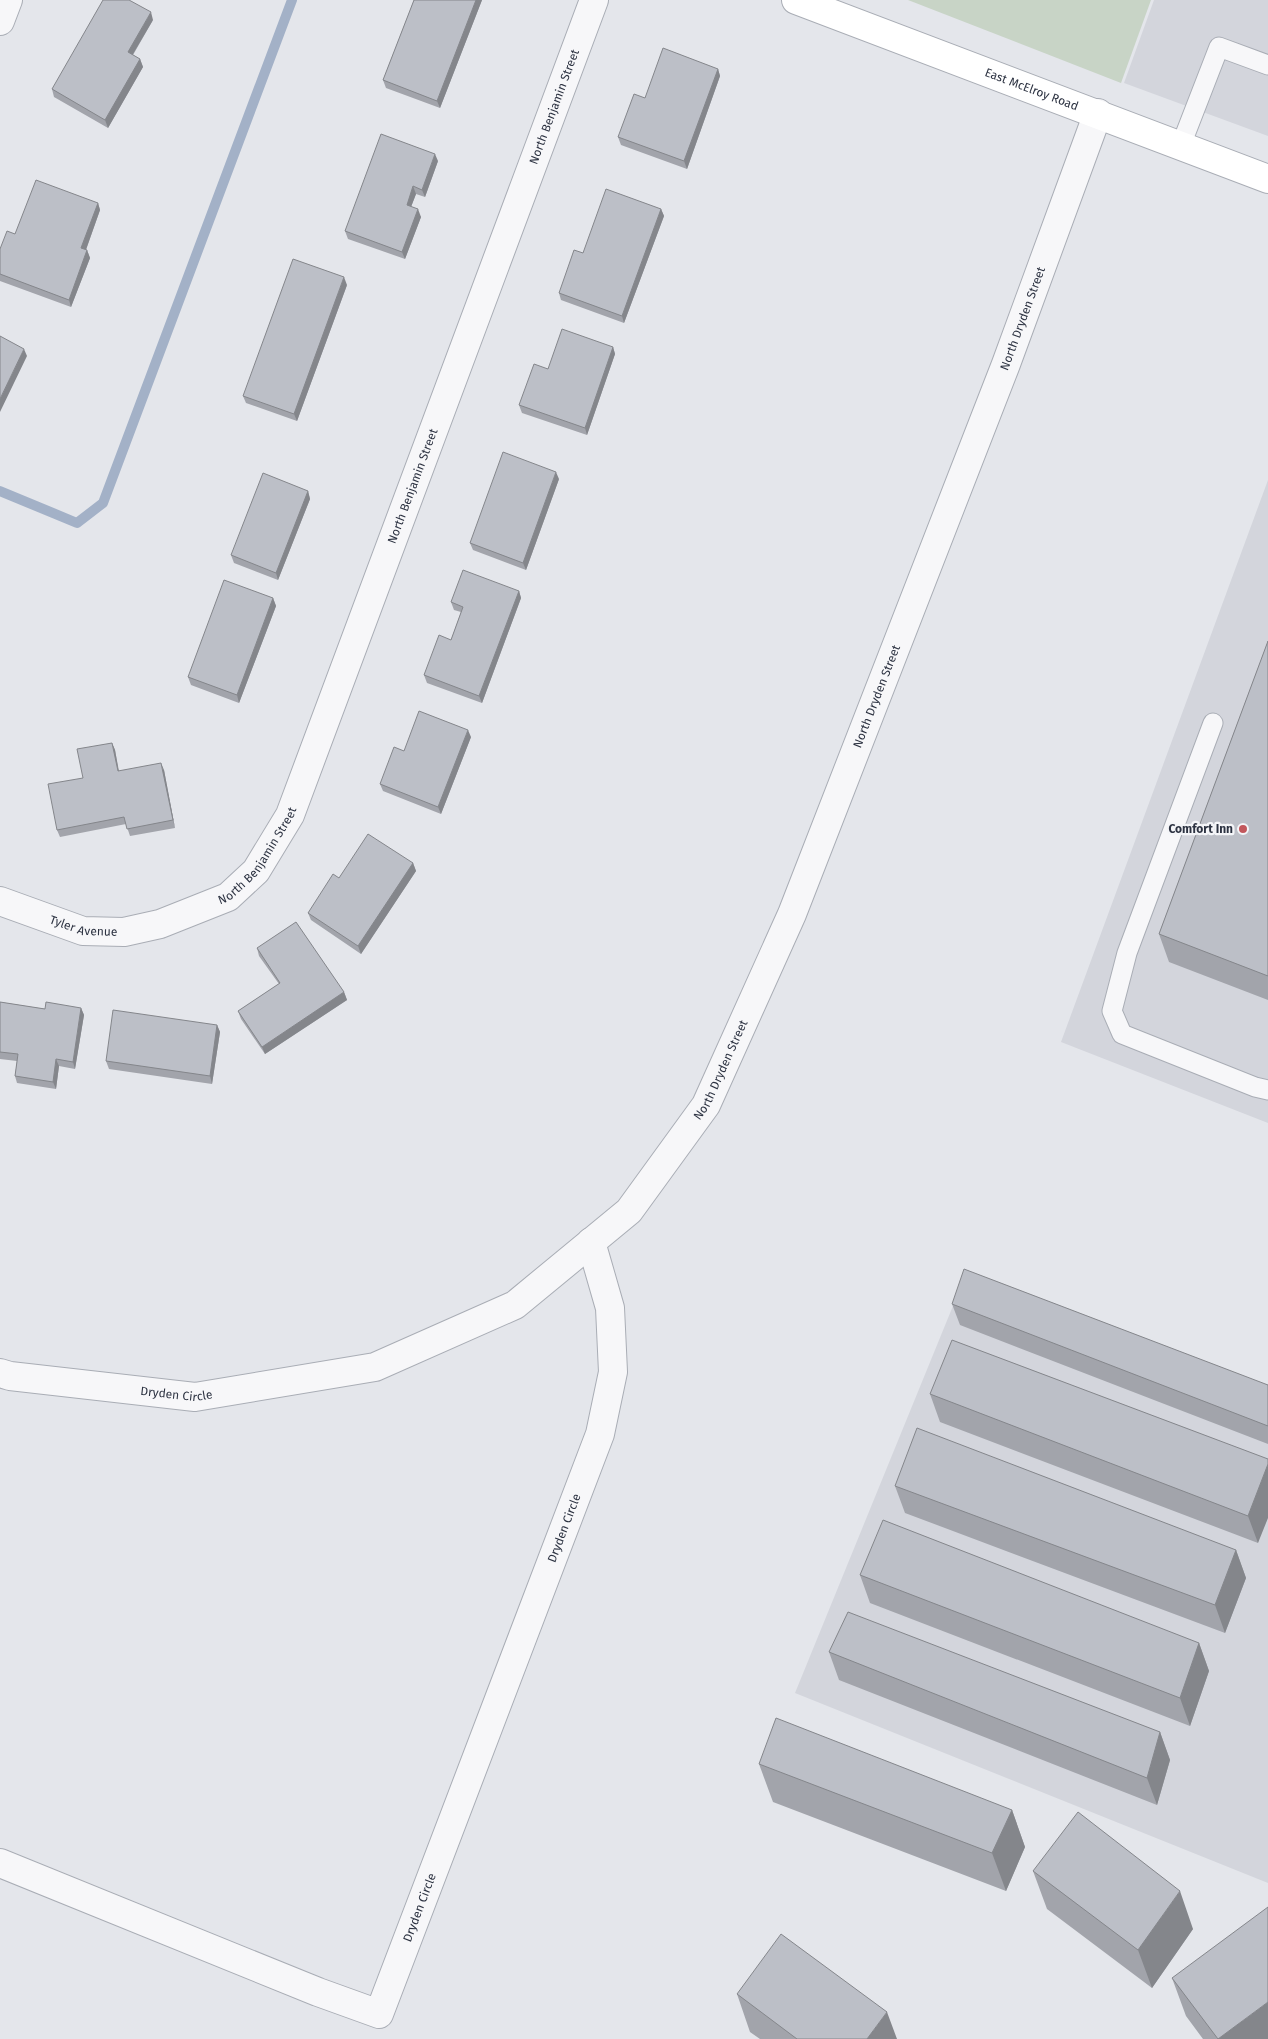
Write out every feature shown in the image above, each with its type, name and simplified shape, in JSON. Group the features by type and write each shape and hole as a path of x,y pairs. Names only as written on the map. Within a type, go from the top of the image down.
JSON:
{"main road":[{"name":"East McElroy Road","path":"796,0 1268,178"}],"street":[{"name":"North Benjamin Street","path":"169,920 228,897 256,871 290,815 594,0"},
{"name":"North Dryden Street","path":"591,1242 628,1211 706,1105 792,914 1006,364 1098,113"},
{"name":"Tyler Avenue","path":"0,901 83,931 124,932 160,924 169,920"},
{"name":"Dryden Circle","path":"0,1373 10,1376 195,1396 375,1367 515,1305 591,1242 610,1308 613,1372 600,1434 379,2014 318,1992 0,1863"}],"lane":[{"path":"1181,145 1219,47 1268,65"},
{"path":"1213,723 1127,953 1112,1011 1122,1034 1255,1087 1268,1090"}],"shaded area":[{"path":"1154,0 1268,0 1268,136 1124,83"},
{"path":"1268,480 1268,1123 1061,1042"},
{"path":"966,1274 1268,1393 1268,1883 795,1693"}],"green space":[{"path":"908,0 1151,0 1121,83"}],"building":[{"path":"103,0 129,0 151,12 128,52 140,59 105,120 52,89"},
{"path":"414,0 476,0 437,101 383,80"},
{"path":"663,48 718,69 684,161 618,137 634,94 645,98"},
{"path":"381,134 435,154 422,190 413,186 407,205 418,209 402,252 345,231"},
{"path":"36,180 98,203 81,248 87,250 69,300 0,274 0,249 7,231 15,234"},
{"path":"606,189 661,209 622,316 559,293 574,250 583,253"},
{"path":"293,259 344,277 294,414 243,396"},
{"path":"562,329 613,347 585,428 519,405 534,364 548,369"},
{"path":"0,336 24,349 0,399"},
{"path":"503,452 556,472 523,563 470,543"},
{"path":"263,473 308,491 276,573 231,555"},
{"path":"463,570 519,591 479,696 424,675 439,635 451,640 463,607 451,602"},
{"path":"224,580 273,598 237,695 188,677"},
{"name":"Comfort Inn","path":"1268,641 1268,976 1159,934"},
{"path":"419,711 468,730 438,807 380,784 394,747 404,751"},
{"path":"112,743 118,771 161,763 173,820 127,829 124,817 57,830 48,784 83,778 77,749"},
{"path":"368,834 413,863 358,946 308,913 333,874 339,878"},
{"path":"296,922 344,992 262,1047 238,1011 280,983 257,948"},
{"path":"0,1002 45,1009 46,1002 81,1008 73,1062 56,1059 53,1082 15,1076 18,1054 0,1052"},
{"path":"113,1010 217,1025 210,1076 106,1061"},
{"path":"964,1269 1268,1385 1268,1426 952,1304"},
{"path":"952,1340 1268,1459 1268,1464 1248,1516 930,1394"},
{"path":"917,1428 1236,1550 1215,1605 895,1486"},
{"path":"883,1520 1199,1643 1180,1698 860,1575"},
{"path":"848,1612 1160,1732 1147,1778 829,1652"},
{"path":"776,1718 1012,1810 992,1853 759,1764"},
{"path":"1078,1812 1180,1891 1138,1950 1033,1871"},
{"path":"1268,1907 1268,2002 1218,2039 1172,1978"},
{"path":"781,1934 887,2012 867,2039 797,2039 737,1994"}],"waterway":[{"path":"0,491 77,523 103,503 292,0"}],"place":[{"name":"Comfort Inn","path":"1243,829"}]}
